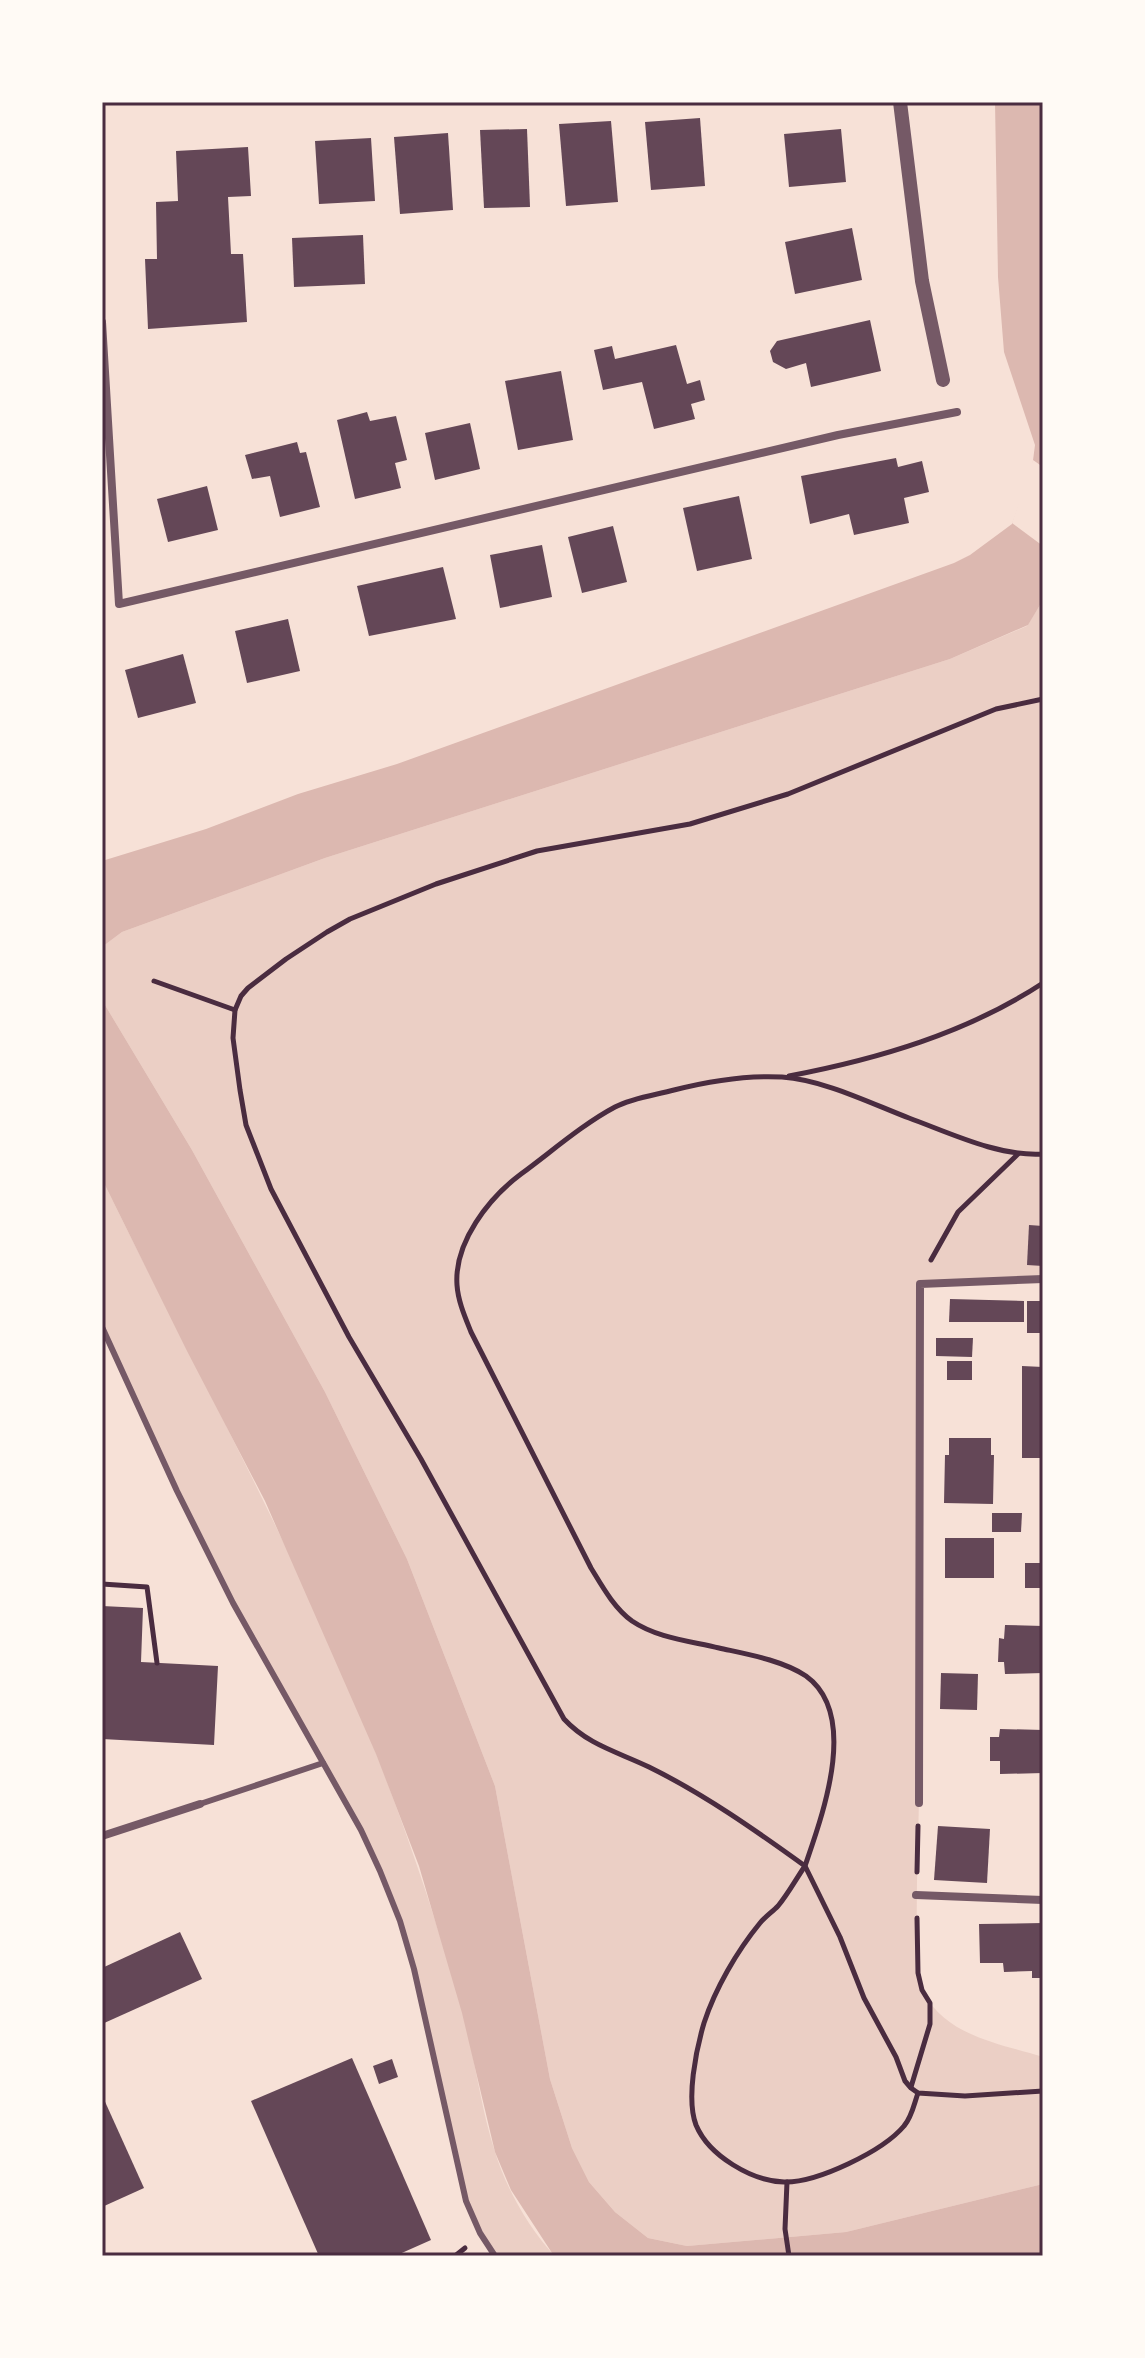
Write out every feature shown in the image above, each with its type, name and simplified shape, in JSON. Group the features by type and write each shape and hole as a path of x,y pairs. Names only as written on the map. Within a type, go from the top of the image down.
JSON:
{"street":[{"path":"900,102 922,281 943,380"},
{"path":"102,322 119,604 838,435 957,412"},
{"path":"919,1803 920,1284 1043,1279"},
{"path":"102,1836 200,1804"},
{"path":"916,1895 1043,1900"}],"lane":[{"path":"102,1327 207,1553 367,1843 400,1921 424,2012 460,2179 480,2233 495,2256"},
{"path":"200,1804 323,1763"}],"path":[{"path":"1043,699 996,709 788,794 690,824 537,851 436,884 350,919 248,988 235,1010 233,1038 246,1125 271,1189 349,1337 421,1459 564,1719 584,1739 648,1766 716,1804 805,1866 840,1937 864,1998 911,2088 918,2093 965,2096 1043,2091"},
{"path":"154,981 235,1010"},
{"path":"918,2093 903,2127 887,2140 853,2161 812,2177 787,2182 753,2175 727,2160 705,2141 696,2123 692,2104 704,2023 735,1958 805,1866 823,1810 833,1754 833,1721 820,1691 805,1676 790,1668 653,1632 630,1619 610,1597 591,1568 471,1332 457,1290 457,1280 461,1253 472,1230 505,1186 617,1106 690,1086 740,1077 785,1077 898,1051 988,1015 1043,983"},
{"path":"785,1077 843,1092 945,1131 1018,1153 1043,1154"},
{"path":"920,1284 942,1237 958,1212 1018,1153"},
{"path":"102,1584 147,1587 157,1663"},
{"path":"911,2088 930,2024 930,2003 922,1990 918,1973 916,1895 919,1803"},
{"path":"787,2182 785,2229 789,2256"}],"shaded area":[{"path":"995,102 1043,102 1043,600 1028,625 950,659 325,858 122,932 102,947 102,861 206,829 298,794 397,764 954,563 1012,524 1032,468 1035,445 1004,352 998,277"},
{"path":"1043,600 1043,1280 920,1284 917,1939 921,1987 934,2008 960,2029 1043,2057 1043,2184 846,2232 687,2246 648,2238 615,2212 589,2182 572,2148 550,2079 495,1786 407,1559 325,1392 192,1150 102,1000 102,947 122,932 325,858 950,659 1027,626"},
{"path":"102,1000 192,1150 325,1392 407,1559 495,1786 550,2079 572,2148 589,2182 615,2212 648,2238 687,2246 846,2232 1043,2184 1043,2256 555,2256 552,2253 511,2190 495,2152 462,2013 419,1866 376,1754 265,1501 102,1179"},
{"path":"102,1179 246,1466 348,1684 390,1789 433,1915 462,2010 485,2117 500,2166 527,2221 555,2256 495,2256 466,2201 414,1968 380,1871 233,1603 102,1327"}],"pier":[{"path":"1033,460 1043,467 1043,546 1012,523"}],"building":[{"path":"700,118 705,186 651,190 645,122"},
{"path":"611,121 618,202 566,206 559,124"},
{"path":"527,129 530,207 484,208 480,130"},
{"path":"841,129 846,182 789,187 784,134"},
{"path":"448,133 453,210 400,214 394,137"},
{"path":"371,138 375,201 319,204 315,141"},
{"path":"248,147 251,196 228,197 231,254 243,254 247,322 148,329 145,259 157,259 156,202 178,201 176,151"},
{"path":"852,228 862,280 795,294 785,242"},
{"path":"363,235 365,284 294,287 292,238"},
{"path":"870,320 881,371 811,387 806,363 786,369 773,362 770,351 777,341"},
{"path":"676,345 687,384 700,380 705,400 691,404 695,419 654,429 642,382 603,390 594,350 612,346 615,359"},
{"path":"561,371 573,440 518,450 505,381"},
{"path":"367,412 370,421 396,416 407,460 395,463 401,488 355,499 337,420"},
{"path":"470,423 480,469 435,480 425,433"},
{"path":"297,442 300,453 306,452 320,507 280,517 270,476 252,479 245,455"},
{"path":"896,458 898,467 922,461 929,492 904,498 909,523 854,535 849,514 810,524 801,476"},
{"path":"207,486 218,530 168,542 157,499"},
{"path":"739,496 752,559 697,571 683,508"},
{"path":"613,526 627,582 582,593 568,537"},
{"path":"542,545 552,597 500,608 490,555"},
{"path":"443,567 456,619 369,636 357,586"},
{"path":"288,619 300,671 247,683 235,631"},
{"path":"183,654 196,703 138,718 125,670"},
{"path":"1029,1225 1043,1226 1043,1266 1027,1265"},
{"path":"950,1299 1024,1301 1024,1322 949,1322"},
{"path":"1027,1301 1043,1301 1043,1333 1027,1333"},
{"path":"936,1338 973,1338 972,1357 936,1356"},
{"path":"947,1361 972,1361 972,1380 947,1380"},
{"path":"1022,1366 1043,1367 1043,1458 1022,1458"},
{"path":"949,1438 991,1438 991,1455 994,1455 993,1504 944,1503 945,1455 949,1455"},
{"path":"992,1513 1022,1513 1021,1532 992,1532"},
{"path":"945,1538 994,1538 994,1578 945,1578"},
{"path":"1025,1563 1042,1563 1042,1588 1025,1588"},
{"path":"102,1606 143,1608 141,1662 218,1666 214,1745 102,1739"},
{"path":"1005,1625 1043,1626 1043,1673 1005,1674 1004,1662 998,1662 999,1638 1004,1639"},
{"path":"941,1673 978,1674 977,1710 940,1709"},
{"path":"1000,1729 1043,1730 1043,1773 1000,1774 1000,1761 990,1761 990,1737 999,1737"},
{"path":"938,1826 990,1829 987,1883 934,1880"},
{"path":"1043,1923 1043,1978 1032,1978 1032,1971 1004,1972 1003,1963 980,1963 979,1924"},
{"path":"180,1932 202,1979 102,2024 102,1968"},
{"path":"352,2058 431,2240 395,2256 319,2256 251,2101"},
{"path":"392,2059 398,2077 379,2084 373,2066"},
{"path":"102,2095 144,2188 102,2207"}]}
